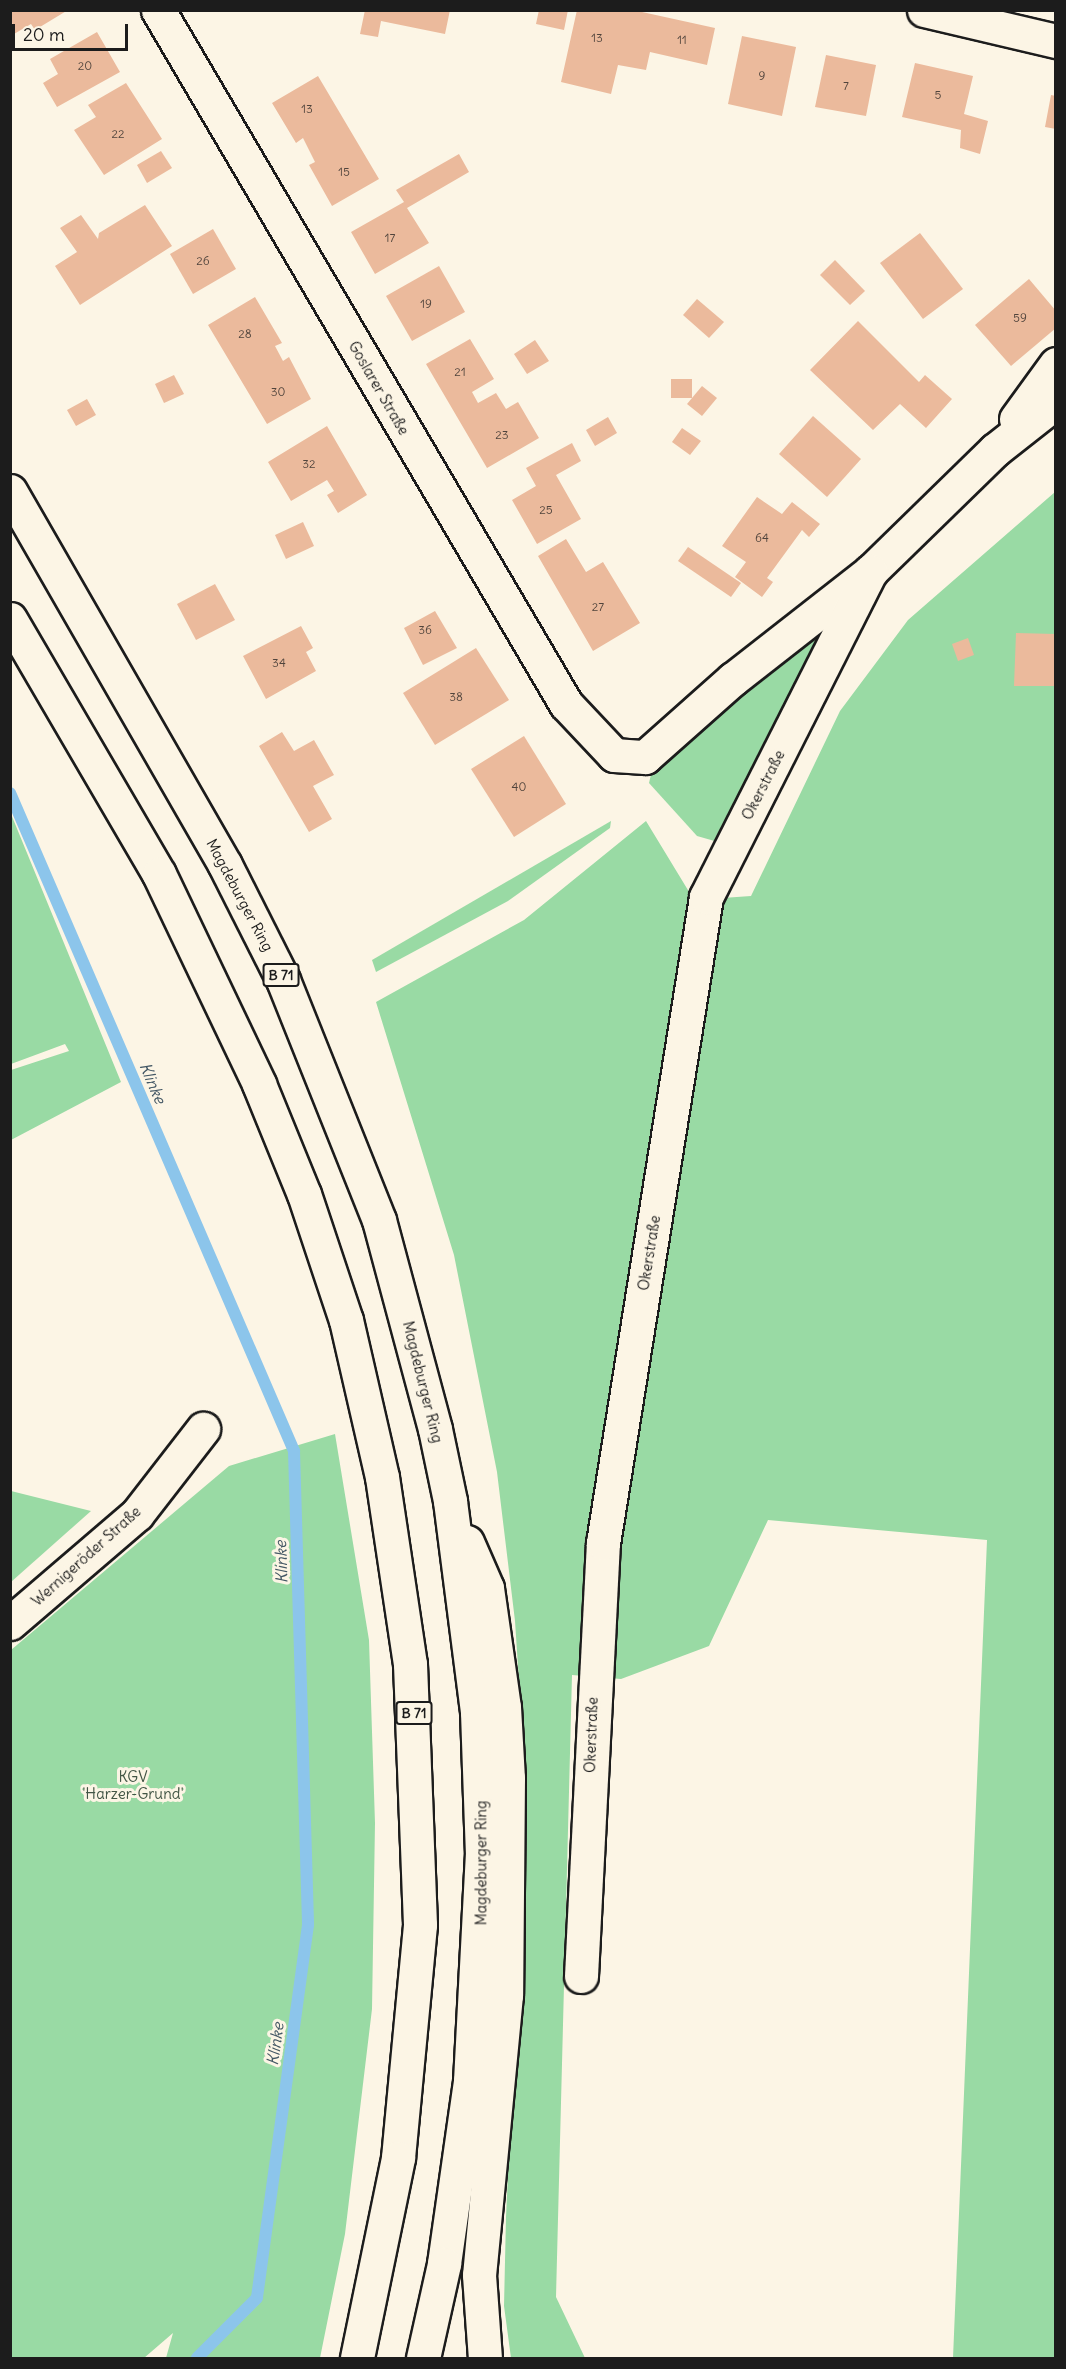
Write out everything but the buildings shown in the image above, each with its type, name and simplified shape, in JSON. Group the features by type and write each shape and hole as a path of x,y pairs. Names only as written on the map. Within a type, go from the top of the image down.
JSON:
{"main road":[{"name":"Goslarer Straße","path":"158,10 566,704 614,755"},
{"path":"924,10 1056,41"},
{"name":"Okerstraße","path":"994,450 1056,364"},
{"name":"Okerstraße","path":"614,755 630,760 645,757 733,679 872,571 994,450 1056,402"},
{"name":"Magdeburger Ring","path":"10,491 225,865 287,988 379,1220 419,1359 450,1501 477,1712 481,1922 460,2172 423,2358"},
{"name":"Okerstraße","path":"581,1976 603,1543 706,897 872,571"},
{"name":"B 71","path":"15,632 159,874 259,1084 304,1194 346,1320 382,1477 410,1664 420,1925 398,2158 357,2358"},
{"name":"Wernigeröder Straße","path":"10,1623 137,1514 203,1429"},
{"path":"450,1501 487,1588 504,1707 508,1778 506,1995 479,2275 485,2358"}],"green space":[{"path":"1055,492 1055,2358 953,2358 987,1540 768,1520 709,1646 621,1679 572,1675 556,2297 585,2358 511,2358 504,2306 506,2217 526,1788 515,1621 497,1472 454,1255 376,1002 524,920 646,821 694,900 751,896 840,711 908,620"},
{"path":"818,633 823,635 718,842 697,836 649,783 653,766"},
{"path":"11,814 121,1082 11,1140 11,1070 69,1051 65,1044 11,1064"},
{"path":"611,821 610,828 508,901 376,972 372,960"},
{"name":"KGV 'Harzer-Grund'","path":"335,1434 369,1640 375,1823 372,2009 345,2234 320,2358 166,2358 173,2333 144,2358 11,2358 11,1650 229,1466"},
{"path":"10,1491 91,1511 11,1582"}],"waterway":[{"name":"Klinke","path":"10,793 294,1451 308,1925 257,2298 197,2358"}]}
